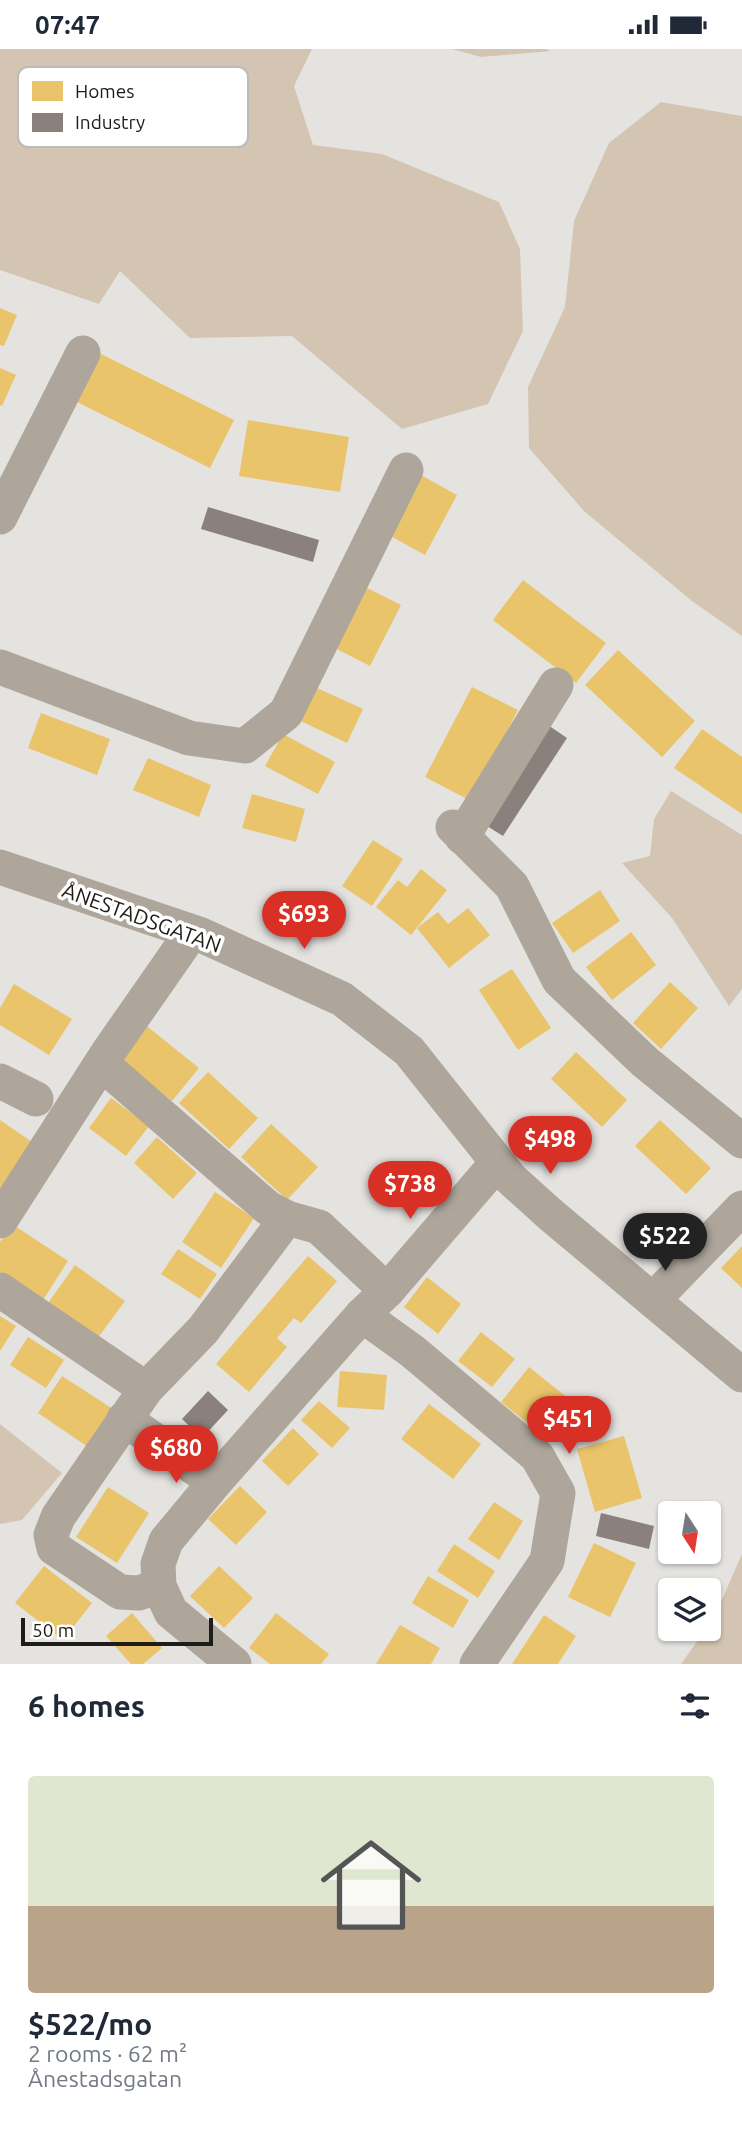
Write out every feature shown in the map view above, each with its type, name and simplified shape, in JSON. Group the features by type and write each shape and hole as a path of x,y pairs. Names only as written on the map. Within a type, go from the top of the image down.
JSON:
{"street":[{"path":"0,517 83,353"},
{"path":"0,667 189,739 245,746 286,713 406,470"},
{"path":"556,685 458,832 512,886 559,980 645,1062 742,1141"},
{"name":"ÅNESTADSGATAN","path":"0,867 192,932 342,999 410,1051 497,1163 551,1215 742,1375"},
{"path":"0,1221 102,1063 192,932"},
{"path":"102,1063 268,1208 287,1218 319,1227 387,1291"},
{"path":"0,1081 36,1099"},
{"path":"234,1664 170,1612 159,1586 158,1564 166,1541 497,1163"},
{"path":"653,1300 742,1207"},
{"path":"159,1586 139,1594 120,1592 54,1548 51,1535 58,1517 146,1389 203,1330 287,1218"},
{"path":"0,1290 146,1389"},
{"path":"362,1315 412,1351 537,1456 558,1493 548,1561 477,1664"},
{"path":"124,1419 215,1482"}],"shaded area":[{"path":"0,49 312,49 294,86 313,145 382,154 499,202 520,249 523,331 488,404 402,429 292,336 190,338 120,271 99,304 0,270"},
{"path":"452,49 546,49 551,51 481,57"},
{"path":"661,102 742,116 742,636 692,601 584,511 529,448 528,387 565,307 574,221 609,143"},
{"path":"671,791 742,835 742,989 729,1006 672,918 622,863 650,856 654,819"},
{"path":"0,1424 62,1473 22,1520 0,1524"},
{"path":"742,1554 742,1664 681,1664 697,1641 721,1641 721,1602"}],"building: Homes":[{"path":"0,308 17,315 4,346 0,345"},
{"path":"95,351 234,420 210,468 71,399"},
{"path":"0,368 16,375 2,406 0,405"},
{"path":"248,420 349,437 340,492 239,476"},
{"path":"419,474 457,495 425,555 387,534"},
{"path":"523,580 606,643 576,683 493,620"},
{"path":"361,585 401,605 370,666 331,646"},
{"path":"618,650 695,721 662,757 585,685"},
{"path":"308,684 363,709 347,743 292,717"},
{"path":"472,687 518,710 471,801 425,777"},
{"path":"41,713 110,739 97,775 28,748"},
{"path":"702,729 742,757 742,814 674,768"},
{"path":"283,734 335,762 318,794 265,766"},
{"path":"148,758 211,785 199,817 133,790"},
{"path":"252,794 305,809 296,842 242,828"},
{"path":"373,840 403,859 372,906 342,886"},
{"path":"421,869 447,890 411,935 376,907 398,880 407,887"},
{"path":"600,890 620,921 573,953 552,923"},
{"path":"468,908 490,935 449,968 417,928 438,912 448,924"},
{"path":"631,932 656,965 612,1000 586,967"},
{"path":"512,969 551,1028 518,1050 479,990"},
{"path":"670,982 698,1008 661,1049 633,1023"},
{"path":"14,984 72,1019 49,1055 0,1025 0,1008"},
{"path":"143,1023 199,1068 172,1101 116,1056"},
{"path":"576,1052 627,1100 602,1127 551,1079"},
{"path":"208,1072 258,1118 229,1149 179,1103"},
{"path":"111,1098 149,1126 126,1156 89,1128"},
{"path":"0,1120 32,1142 0,1189"},
{"path":"660,1120 711,1168 686,1194 635,1146"},
{"path":"271,1124 318,1167 287,1200 241,1157"},
{"path":"157,1137 197,1173 173,1199 134,1163"},
{"path":"215,1192 254,1218 221,1268 182,1242"},
{"path":"12,1224 68,1261 43,1300 0,1272 0,1242"},
{"path":"742,1246 742,1288 721,1268"},
{"path":"178,1249 217,1274 200,1299 161,1274"},
{"path":"308,1256 337,1281 301,1323 294,1318 277,1338 287,1347 249,1392 216,1364"},
{"path":"75,1265 125,1301 97,1339 48,1303"},
{"path":"427,1277 461,1304 438,1334 404,1307"},
{"path":"0,1316 16,1326 0,1351"},
{"path":"481,1332 515,1359 492,1387 458,1361"},
{"path":"28,1337 64,1360 46,1388 10,1365"},
{"path":"529,1367 579,1407 551,1442 501,1402"},
{"path":"340,1371 387,1375 384,1410 337,1407"},
{"path":"62,1376 113,1409 88,1447 38,1413"},
{"path":"319,1401 350,1428 332,1448 301,1420"},
{"path":"429,1404 481,1444 453,1479 401,1439"},
{"path":"293,1428 319,1454 288,1486 262,1461"},
{"path":"624,1436 642,1498 595,1512 577,1449"},
{"path":"240,1486 267,1512 236,1545 208,1519"},
{"path":"108,1487 149,1513 117,1563 76,1537"},
{"path":"494,1502 523,1521 499,1560 468,1539"},
{"path":"594,1543 636,1563 610,1617 568,1597"},
{"path":"454,1544 495,1571 478,1598 437,1571"},
{"path":"44,1566 92,1603 63,1640 15,1603"},
{"path":"219,1566 253,1598 224,1628 190,1596"},
{"path":"428,1576 469,1600 453,1628 412,1603"},
{"path":"132,1613 162,1648 143,1664 131,1664 106,1636"},
{"path":"276,1613 329,1654 321,1664 270,1664 249,1648"},
{"path":"544,1615 576,1636 558,1664 512,1664"},
{"path":"400,1625 440,1648 431,1664 376,1664"}],"building: Industry":[{"path":"208,507 319,540 313,562 201,529"},
{"path":"542,721 567,738 503,836 479,821"},
{"path":"208,1391 228,1410 202,1438 182,1419"},
{"path":"601,1513 654,1526 649,1549 596,1536"}]}
